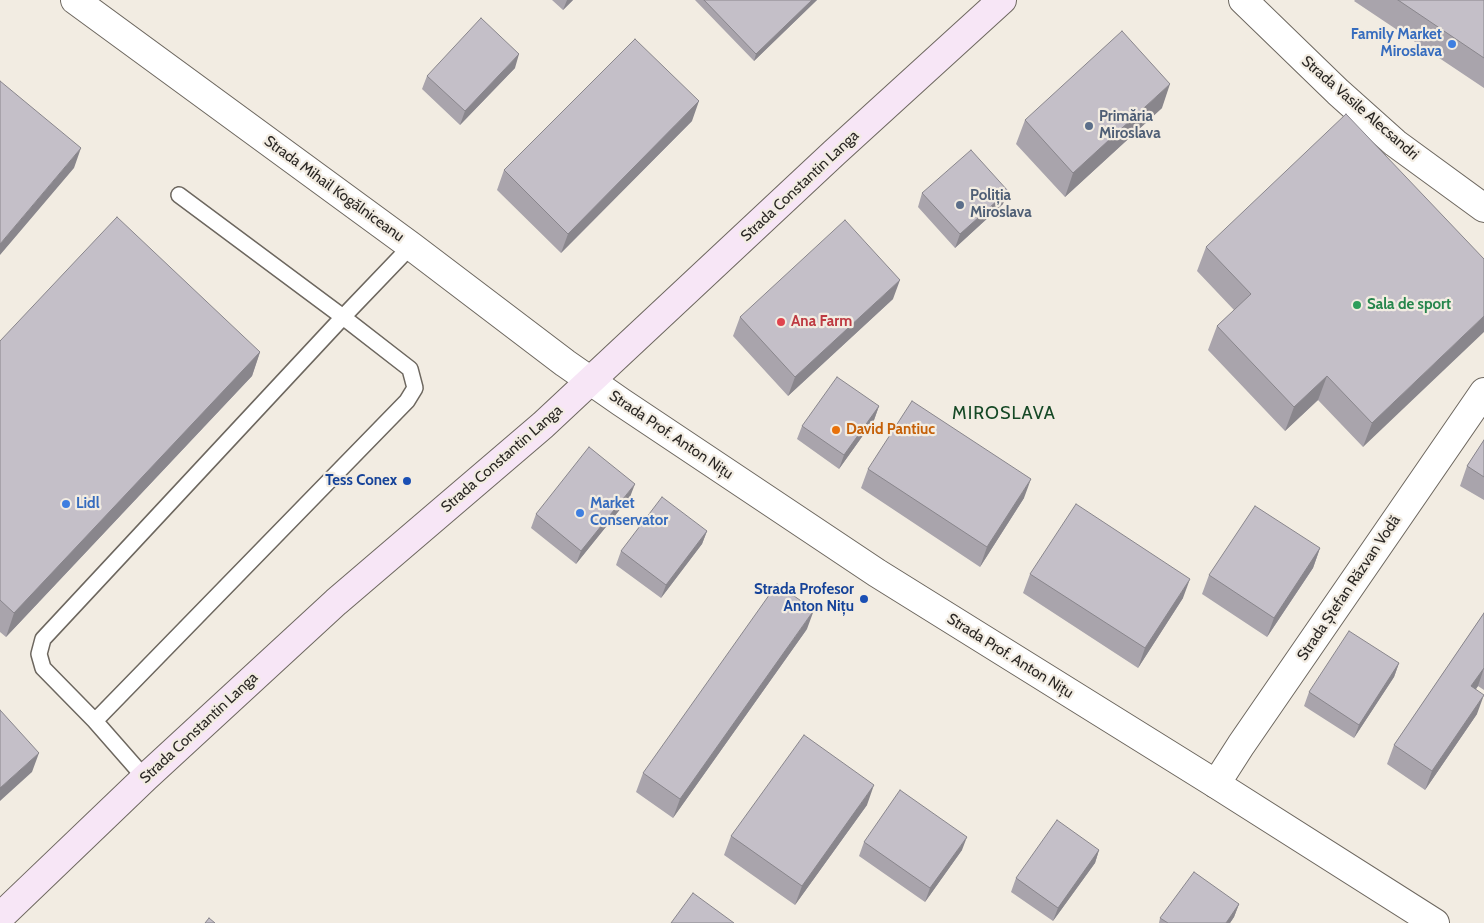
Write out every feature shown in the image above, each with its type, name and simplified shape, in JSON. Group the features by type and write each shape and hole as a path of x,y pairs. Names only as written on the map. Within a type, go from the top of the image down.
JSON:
{"main road":[{"name":"Strada Constantin Langa","path":"0,917 145,778 336,602 543,426 841,147 1002,0"}],"street":[{"name":"Strada Mihail Kogălniceanu","path":"75,0 410,246 565,363 591,380"},
{"name":"Strada Vasile Alecsandri","path":"1243,0 1338,92 1395,143 1484,208"},
{"name":"Strada Prof. Anton Nițu","path":"591,380 877,573 1435,923"},
{"name":"Strada Ștefan Răzvan Vodă","path":"1216,784 1484,392"}],"lane":[{"path":"95,721 407,401 415,388 410,369 179,195"},
{"path":"145,778 95,721 43,668 39,654 43,639 410,246"}],"building":[{"path":"704,0 812,0 756,54"},
{"path":"1398,0 1484,0 1484,58"},
{"path":"481,18 519,54 465,111 427,76"},
{"name":"Primăria Miroslava","path":"1122,31 1170,84 1073,173 1025,120"},
{"path":"635,39 699,101 568,234 504,170"},
{"path":"0,81 81,148 0,244"},
{"name":"Sala de sport","path":"1346,114 1484,259 1484,316 1372,423 1327,376 1294,407 1217,326 1251,294 1206,247"},
{"name":"Poliția Miroslava","path":"971,150 1008,191 960,234 922,193"},
{"name":"Lidl","path":"117,217 260,352 14,613 0,600 0,341"},
{"path":"845,220 900,280 795,377 740,317"},
{"name":"David Pantiuc","path":"837,377 879,406 844,455 802,426"},
{"path":"912,401 1031,479 987,547 868,469"},
{"path":"1484,440 1484,477 1467,466"},
{"name":"Market Conservator","path":"589,447 635,484 581,551 536,514"},
{"path":"662,497 707,531 666,585 621,551"},
{"path":"1076,504 1190,579 1145,648 1030,574"},
{"path":"1255,506 1320,548 1274,618 1209,575"},
{"path":"777,584 814,610 680,799 643,773"},
{"path":"1484,613 1484,668 1471,686 1484,695 1432,771 1394,745"},
{"path":"1349,631 1399,663 1359,725 1309,692"},
{"path":"0,710 39,753 0,788"},
{"path":"804,735 874,785 802,886 731,836"},
{"path":"900,790 967,837 930,888 864,842"},
{"path":"1057,820 1099,850 1058,908 1016,878"},
{"path":"1194,872 1239,904 1226,923 1168,923 1160,918"},
{"path":"693,893 734,923 671,923"},
{"path":"209,918 215,923 205,923"}],"place":[{"name":"Family Market Miroslava","path":"1452,44"},
{"name":"Primăria Miroslava","path":"1089,126"},
{"name":"Poliția Miroslava","path":"960,205"},
{"name":"Sala de sport","path":"1357,305"},
{"name":"Ana Farm","path":"781,322"},
{"name":"David Pantiuc","path":"836,430"},
{"name":"Tess Conex","path":"407,481"},
{"name":"Lidl","path":"66,504"},
{"name":"Market Conservator","path":"580,513"},
{"name":"Strada Profesor Anton Nițu","path":"864,599"}],"district":[{"name":"MIROSLAVA","path":"1004,414"}]}
